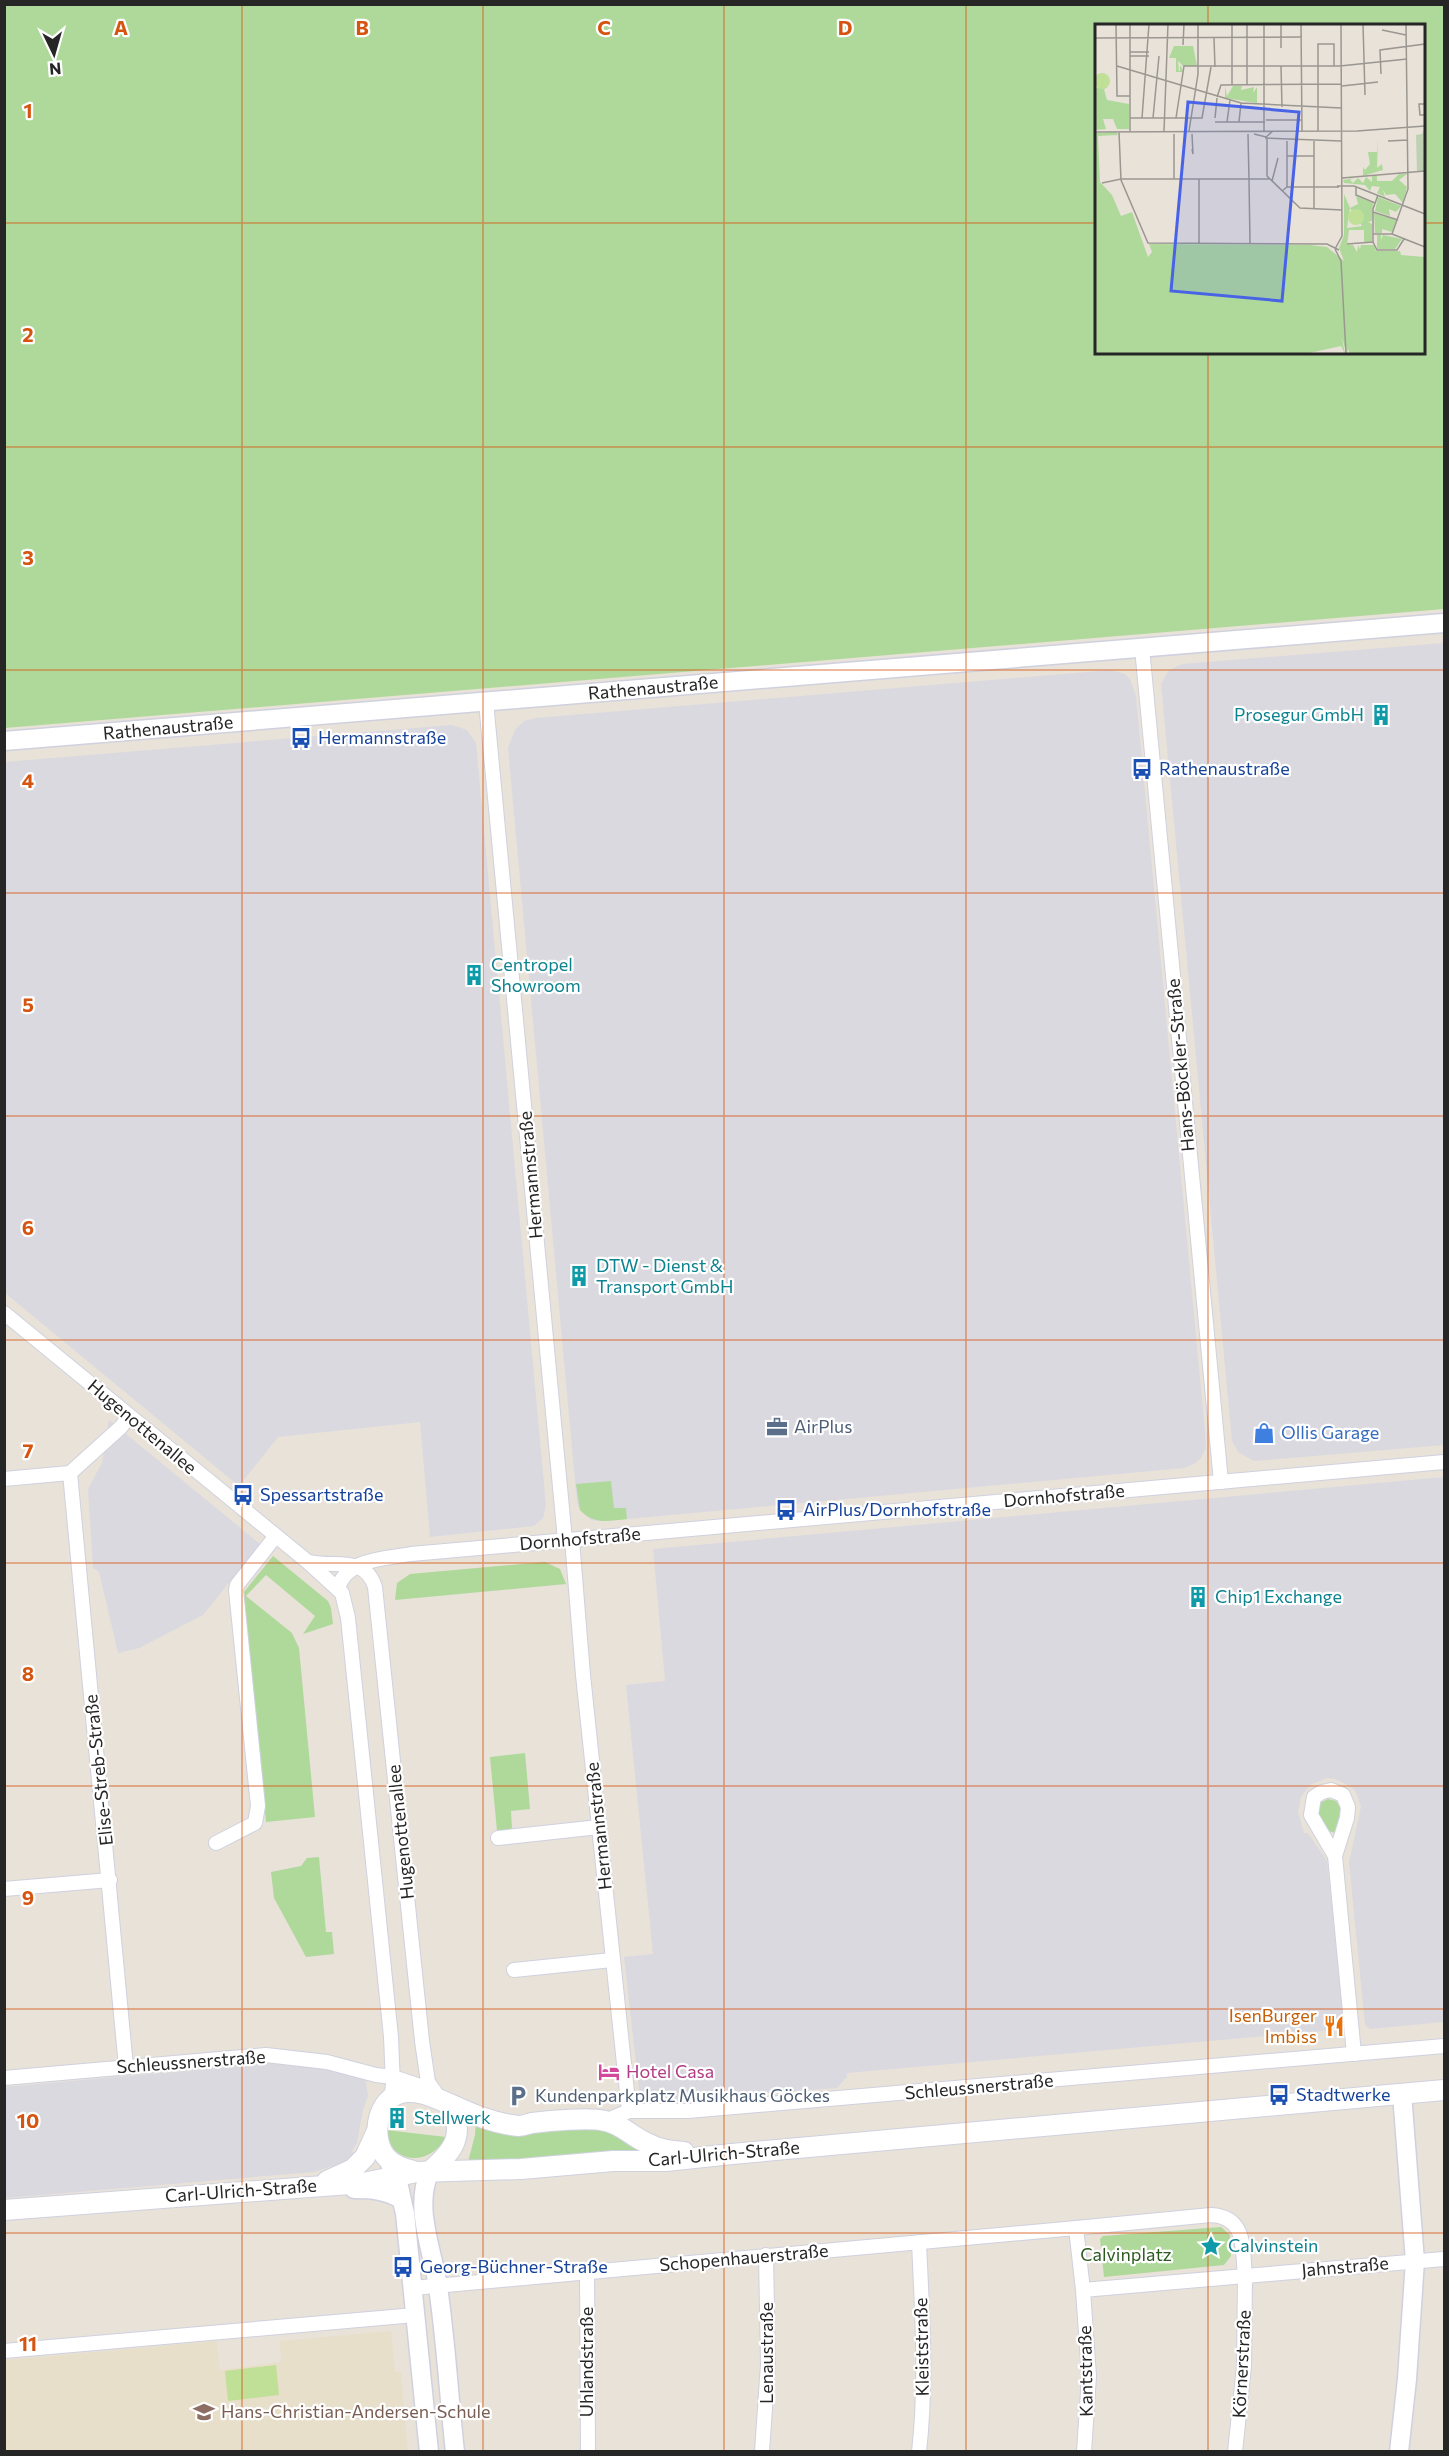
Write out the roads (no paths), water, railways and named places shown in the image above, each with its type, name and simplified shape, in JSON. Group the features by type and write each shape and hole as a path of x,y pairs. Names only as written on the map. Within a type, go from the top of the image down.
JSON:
{"main road":[{"path":"423,2172 402,2168 386,2157 377,2131 378,2118 397,2088 440,2098"},
{"name":"Carl-Ulrich-Straße","path":"4,2210 363,2183 397,2174 423,2172 521,2169 613,2161 666,2161 1444,2090"},
{"name":"Schleussnerstraße","path":"440,2098 495,2122 522,2126 532,2123 588,2119 605,2121 621,2127 647,2144 669,2151 732,2154"},
{"name":"Hugenottenallee","path":"423,2172 450,2153 455,2142 456,2121 440,2098"},
{"path":"320,2185 353,2169 365,2157 377,2131"}],"street":[{"name":"Rathenaustraße","path":"4,741 1444,623"},
{"name":"Hans-Böckler-Straße","path":"1142,648 1221,1482"},
{"name":"Hermannstraße","path":"486,702 569,1540 577,1586 576,1603 598,1827 629,2111"},
{"name":"Hugenottenallee","path":"4,1313 338,1588 345,1603 348,1618 397,2088"},
{"path":"4,1479 70,1473 121,1427 129,1416"},
{"name":"Dornhofstraße","path":"357,1565 411,1554 1444,1462"},
{"name":"Elise-Streb-Straße","path":"70,1473 126,2067"},
{"path":"216,1843 255,1823 258,1806 236,1590 237,1585 275,1537"},
{"path":"308,1562 322,1565 357,1565"},
{"name":"Hugenottenallee","path":"357,1565 371,1577 376,1594 426,2075 440,2098"},
{"path":"338,1588 346,1573 357,1565"},
{"path":"498,1838 598,1827"},
{"path":"1335,1856 1354,2054"},
{"path":"4,1889 110,1880"},
{"path":"514,1970 612,1960"},
{"name":"Schleussnerstraße","path":"605,2121 629,2111 735,2108 1444,2046"},
{"name":"Schleussnerstraße","path":"4,2078 266,2055 327,2062 376,2075 397,2088"},
{"path":"1399,2451 1408,2369 1415,2261 1402,2094"},
{"path":"386,2157 397,2174 400,2199 405,2213 429,2451"},
{"path":"430,2243 433,2233 430,2209 435,2184 444,2175 457,2170"},
{"path":"423,2172 426,2233 438,2285 455,2451"},
{"path":"320,2185 341,2190 373,2189 388,2192 400,2199"},
{"path":"1222,2216 1230,2219 1239,2229 1245,2276 1083,2290 1076,2228 1222,2216"},
{"name":"Schopenhauerstraße","path":"412,2288 1076,2228"},
{"name":"Kleiststraße","path":"919,2242 924,2328 924,2380 919,2451"},
{"name":"Lenaustraße","path":"762,2451 768,2364 766,2255"},
{"name":"Jahnstraße","path":"1245,2276 1444,2259"},
{"name":"Uhlandstraße","path":"587,2272 588,2451"},
{"name":"Körnerstraße","path":"1235,2451 1244,2366 1245,2276"},
{"name":"Kantstraße","path":"1083,2290 1089,2376 1084,2451"},
{"path":"4,2351 415,2314"}],"place":[{"name":"Prosegur GmbH","path":"1381,715"},
{"name":"Hermannstraße","path":"301,738"},
{"name":"Rathenaustraße","path":"1142,769"},
{"name":"Centropel Showroom","path":"474,975"},
{"name":"DTW - Dienst & Transport GmbH","path":"579,1276"},
{"name":"AirPlus","path":"777,1427"},
{"name":"Ollis Garage","path":"1264,1433"},
{"name":"Spessartstraße","path":"243,1495"},
{"name":"AirPlus/Dornhofstraße","path":"786,1510"},
{"name":"Chip1 Exchange","path":"1198,1597"},
{"name":"IsenBurger Imbiss","path":"1334,2026"},
{"name":"Hotel Casa","path":"609,2072"},
{"name":"Stadtwerke","path":"1279,2095"},
{"name":"Kundenparkplatz Musikhaus Göckes","path":"518,2096"},
{"name":"Stellwerk","path":"397,2118"},
{"name":"Calvinstein","path":"1211,2246"},
{"name":"Georg-Büchner-Straße","path":"403,2267"},
{"name":"Hans-Christian-Andersen-Schule","path":"204,2412"}],"park label":[{"name":"Calvinplatz","path":"1126,2255"}]}
